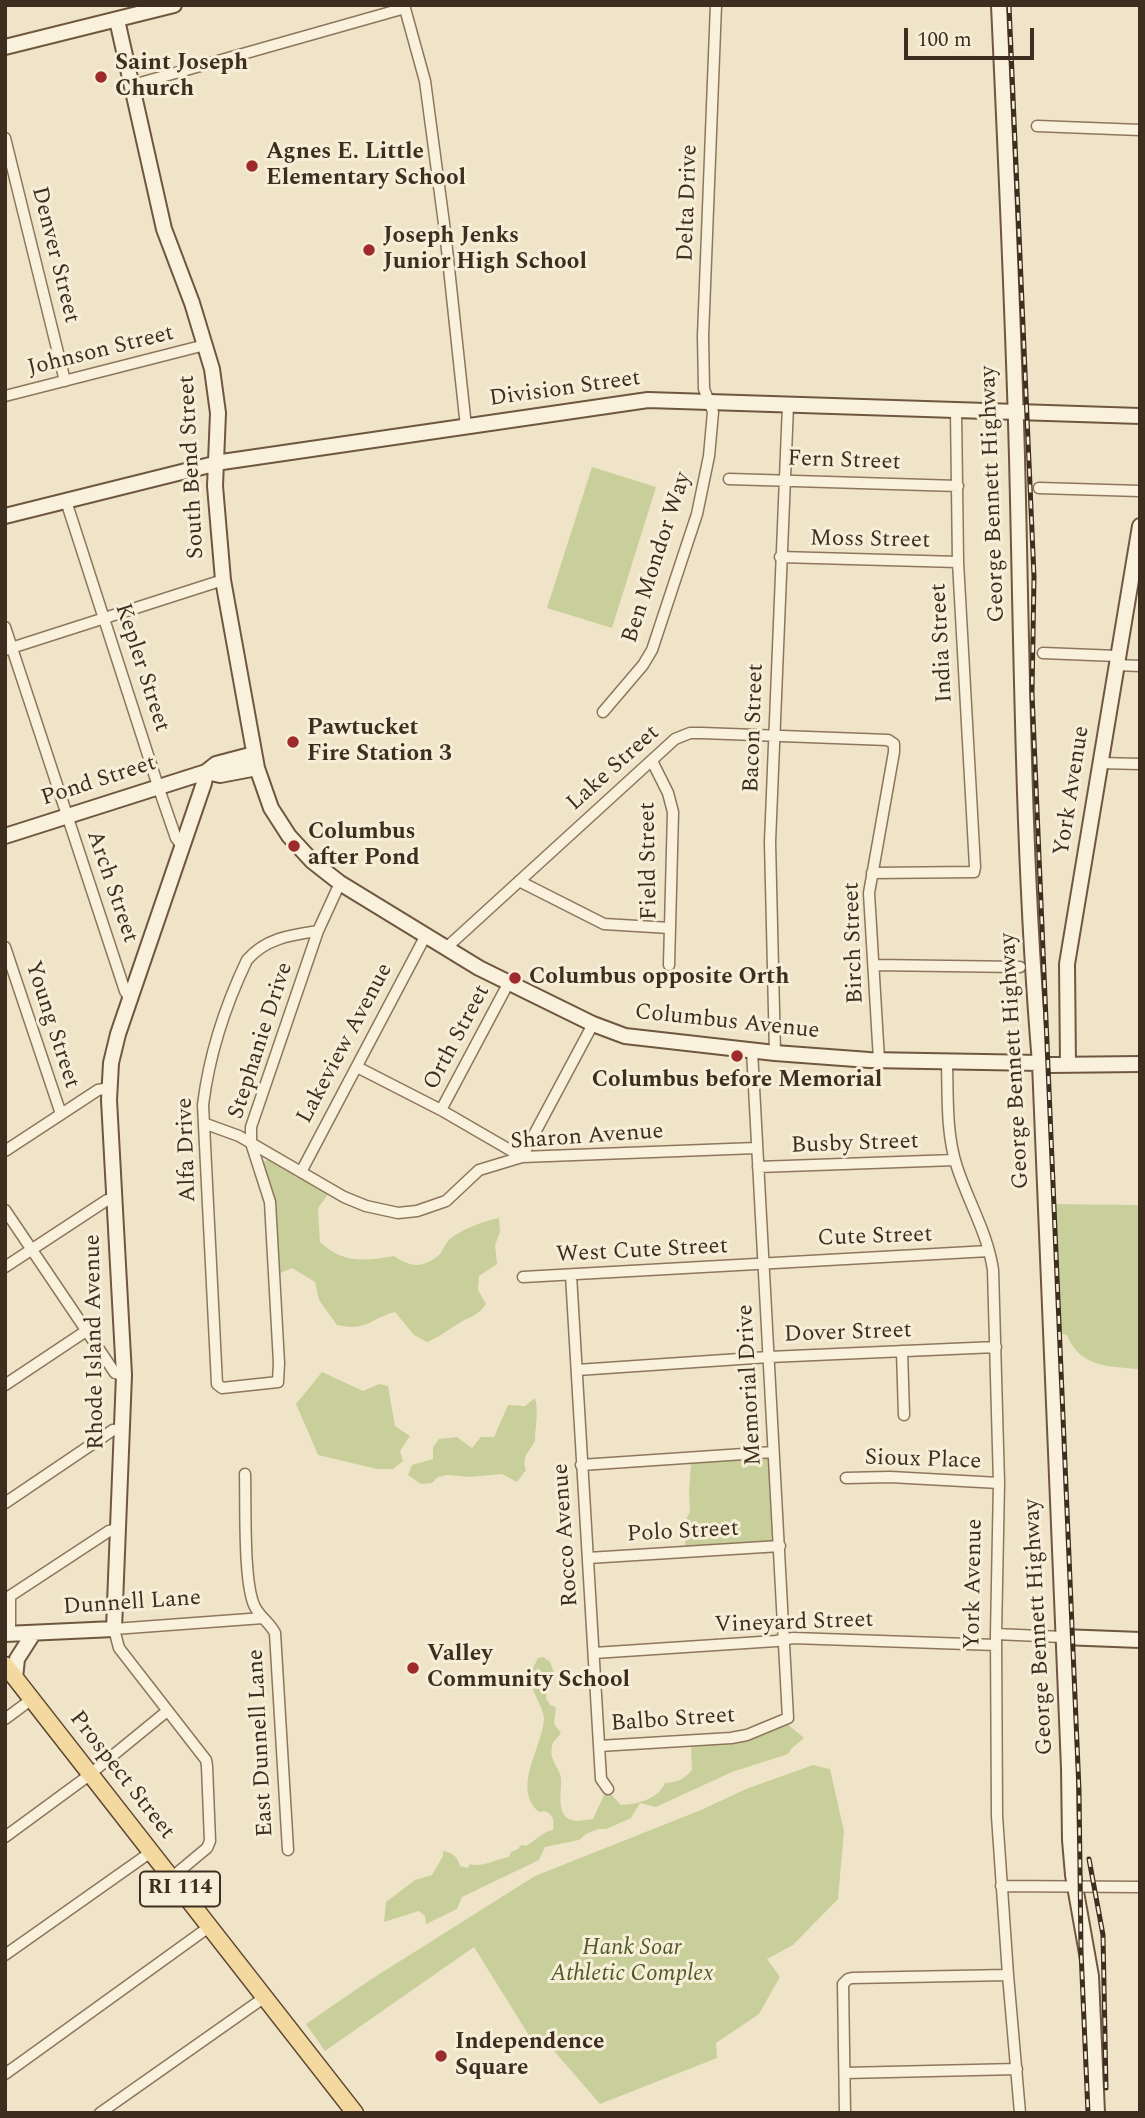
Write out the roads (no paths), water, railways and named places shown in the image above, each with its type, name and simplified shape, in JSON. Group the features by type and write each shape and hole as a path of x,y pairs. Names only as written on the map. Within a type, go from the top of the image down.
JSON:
{"main road":[{"name":"Prospect Street","path":"10,1672 355,2113"}],"street":[{"path":"5,47 117,20 132,11 174,5"},
{"name":"Delta Drive","path":"709,401 704,389 704,336 716,5"},
{"name":"George Bennett Highway","path":"999,5 1032,971 1040,1063 1070,1840 1091,1976 1097,2113"},
{"path":"132,85 404,7 425,81 445,231 466,427"},
{"name":"South Bend Street","path":"117,20 164,229 205,345 216,393 215,464 223,580 255,761"},
{"path":"1037,126 1140,130"},
{"name":"Denver Street","path":"5,138 65,381"},
{"name":"Johnson Street","path":"5,396 205,345"},
{"name":"Division Street","path":"5,516 242,459 648,400 1140,416"},
{"name":"Ben Mondor Way","path":"603,712 643,665 652,650 665,613 697,514 705,479 713,426 713,412 709,401"},
{"name":"Bacon Street","path":"775,1053 770,842 788,405"},
{"name":"India Street","path":"872,873 974,872 975,867 958,562 956,411"},
{"path":"217,433 232,452 242,459"},
{"name":"Fern Street","path":"729,479 958,485"},
{"path":"1039,488 1140,491"},
{"name":"Kepler Street","path":"66,501 158,786 176,838 182,846"},
{"name":"York Avenue","path":"1069,1065 1067,964 1116,660 1136,571 1140,526"},
{"name":"Moss Street","path":"780,557 958,562"},
{"path":"8,649 223,580"},
{"name":"Arch Street","path":"5,627 8,649 130,999"},
{"path":"1043,653 1116,660 1140,666"},
{"name":"Lake Street","path":"446,948 675,739 690,733 888,740 894,744"},
{"name":"Birch Street","path":"879,1060 869,893 894,744"},
{"name":"Columbus Avenue","path":"255,761 271,808 289,836 325,872 508,984 608,1031 641,1039 775,1053 879,1060 1140,1065"},
{"name":"Pond Street","path":"5,836 158,786 206,772 220,775 255,761"},
{"name":"Field Street","path":"652,761 668,793 673,812 669,965"},
{"path":"1100,763 1140,764"},
{"name":"Rhode Island Avenue","path":"171,1878 208,1848 211,1835 206,1760 166,1712 119,1648 114,1629 124,1375 109,1088 111,1063 130,999 206,772"},
{"path":"519,881 604,924 670,928"},
{"name":"Stephanie Drive","path":"278,1382 270,1202 251,1143 253,1116 283,1037 318,931 340,883"},
{"name":"Alfa Drive","path":"278,1382 222,1388 217,1384 203,1105 217,1041 247,960 256,950 279,938 318,931"},
{"name":"Lakeview Avenue","path":"302,1171 426,935"},
{"name":"Young Street","path":"5,947 61,1114"},
{"path":"874,965 1020,967"},
{"name":"Orth Street","path":"441,1110 508,984"},
{"path":"356,1067 441,1110 522,1157 593,1024"},
{"name":"Memorial Drive","path":"752,1050 789,1718"},
{"name":"York Avenue","path":"947,1063 949,1124 955,1160 989,1251 993,1270 999,1483 997,1806 1020,2113"},
{"path":"5,1151 98,1090 109,1088"},
{"name":"Sharon Avenue","path":"206,1124 251,1143 355,1202 398,1213 417,1211 446,1201 479,1170 522,1157 756,1148"},
{"name":"Busby Street","path":"758,1167 955,1160"},
{"path":"5,1267 107,1200 115,1198"},
{"path":"5,1210 115,1373 124,1375"},
{"name":"Cute Street","path":"763,1264 989,1251"},
{"name":"West Cute Street","path":"523,1277 763,1264"},
{"name":"Rocco Avenue","path":"571,1275 601,1779 608,1789"},
{"path":"5,1385 86,1331"},
{"name":"Dover Street","path":"577,1370 769,1357 996,1347"},
{"path":"902,1351 904,1415"},
{"path":"5,1503 113,1430 123,1429"},
{"path":"581,1465 774,1452"},
{"name":"East Dunnell Lane","path":"245,1474 249,1589 255,1608 275,1633 288,1850"},
{"name":"Sioux Place","path":"846,1478 890,1477 999,1483"},
{"path":"8,1634 10,1596 109,1531 118,1529"},
{"name":"Polo Street","path":"588,1558 780,1546"},
{"name":"Dunnell Lane","path":"8,1634 263,1618"},
{"path":"10,1672 33,1634"},
{"path":"1062,1637 1140,1640"},
{"name":"Vineyard Street","path":"594,1653 784,1640 1062,1637"},
{"path":"5,1719 32,1699"},
{"path":"5,1837 166,1712"},
{"name":"Balbo Street","path":"599,1746 732,1738 747,1735 789,1718"},
{"path":"5,1955 151,1852"},
{"path":"1001,1886 1140,1887"},
{"path":"5,2074 209,1927"},
{"path":"845,2113 845,1981 852,1978 1008,1975"},
{"path":"100,2113 265,1997"},
{"path":"845,2073 1017,2070"}],"railway":[{"path":"1009,5 1034,577 1032,693 1079,1790 1081,1951 1088,2113"},
{"path":"1089,1859 1103,1935 1106,2088"}],"place":[{"name":"Saint Joseph Church","path":"101,77"},
{"name":"Agnes E. Little Elementary School","path":"252,166"},
{"name":"Joseph Jenks Junior High School","path":"369,250"},
{"name":"Pawtucket Fire Station 3","path":"293,742"},
{"name":"Columbus after Pond","path":"294,846"},
{"name":"Columbus opposite Orth","path":"515,978"},
{"name":"Columbus before Memorial","path":"737,1056"},
{"name":"Valley Community School","path":"413,1668"},
{"name":"Independence Square","path":"441,2056"}],"park label":[{"name":"Hank Soar Athletic Complex","path":"632,1962"}]}
